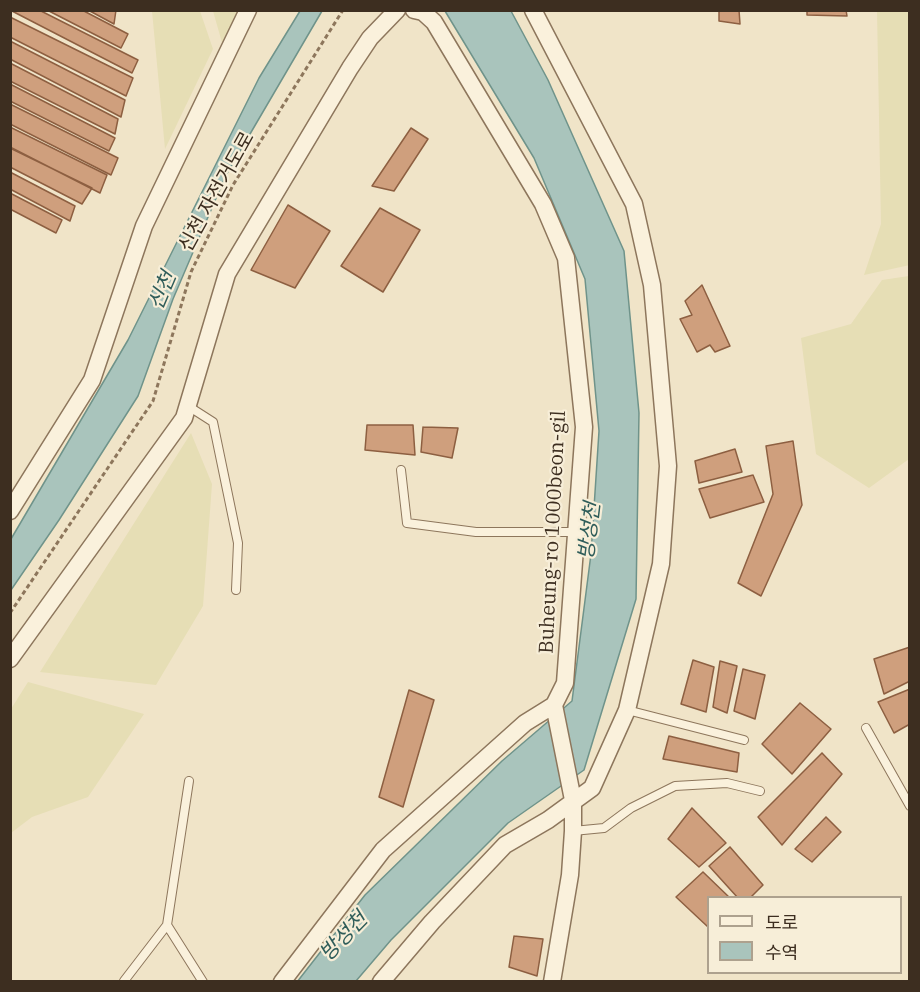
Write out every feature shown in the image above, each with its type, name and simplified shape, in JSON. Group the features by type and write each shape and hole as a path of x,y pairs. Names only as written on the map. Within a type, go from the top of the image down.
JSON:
{"street":[{"path":"10,511 92,380 144,226 248,10"},
{"path":"10,659 184,418 227,274 350,68 370,38 397,10"},
{"name":"Buheung-ro 1000beon-gil","path":"414,10 423,12 434,22 543,204 566,258 584,426 566,683 554,705"},
{"path":"381,981 432,922 505,845 548,820 592,788 627,710 661,564 668,466 652,285 634,204 533,10"},
{"path":"282,981 383,850 525,723 554,705 573,800 573,831 570,875 552,981"}],"lane":[{"path":"188,406 213,422 238,543 236,590"},
{"path":"401,470 406,523 476,532 577,532"},
{"path":"627,710 744,740"},
{"path":"866,728 909,806"},
{"path":"124,981 167,925 189,781"},
{"path":"573,831 604,828 632,808 675,786 727,783 760,791"},
{"path":"167,925 203,981"}],"path":[{"name":"신천 자전거도로","path":"10,613 153,401 191,272 200,252 233,185 343,10"}],"shaded area":[{"path":"152,11 200,11 213,49 165,149"},
{"path":"213,11 240,11 223,46"},
{"path":"877,11 909,11 910,265 864,275 881,224"},
{"path":"909,276 909,459 869,488 816,454 801,338 851,324 882,280"},
{"path":"191,433 212,484 203,606 156,685 40,672"},
{"path":"28,682 144,714 88,797 32,817 11,833 11,709"}],"water":[{"name":"신천","path":"300,11 322,11 226,175 173,299 138,396 59,520 11,590 11,539 128,340 259,78"},
{"name":"방성천","path":"445,11 511,11 548,80 624,251 639,413 636,599 584,770 508,823 391,940 356,981 297,982 365,895 502,761 572,701 591,554 599,431 585,279 534,158"}],"building":[{"path":"10,10 39,10 138,60 132,73"},
{"path":"47,10 82,10 128,34 121,48"},
{"path":"88,10 116,10 114,24"},
{"path":"719,10 739,10 740,24 719,21"},
{"path":"807,10 846,10 847,16 807,15"},
{"path":"10,17 133,78 126,96 10,37"},
{"path":"10,41 125,100 121,117 10,59"},
{"path":"10,63 118,119 115,134 10,81"},
{"path":"10,84 115,138 109,151 10,101"},
{"path":"10,104 118,158 111,175 10,124"},
{"path":"10,127 107,175 100,193 10,147"},
{"path":"411,128 428,139 394,191 372,186"},
{"path":"10,148 92,188 82,204 10,167"},
{"path":"10,172 75,206 70,221 10,189"},
{"path":"10,193 62,220 56,233 10,209"},
{"path":"288,205 330,231 295,288 251,270"},
{"path":"380,208 420,230 383,292 341,266"},
{"path":"702,285 730,346 715,352 710,345 697,352 680,319 692,315 685,301"},
{"path":"367,425 413,425 415,455 365,450"},
{"path":"423,427 458,428 452,458 421,452"},
{"path":"793,441 802,505 761,596 738,583 773,494 766,446"},
{"path":"735,449 742,472 699,483 695,461"},
{"path":"753,475 764,502 710,518 699,489"},
{"path":"910,647 910,681 884,694 874,659"},
{"path":"693,660 714,667 706,712 681,704"},
{"path":"720,661 737,666 727,713 713,707"},
{"path":"743,669 765,675 755,719 734,711"},
{"path":"910,689 910,724 894,733 878,702"},
{"path":"409,690 434,700 403,807 379,797"},
{"path":"800,703 831,729 792,774 762,744"},
{"path":"669,736 739,753 737,772 663,759"},
{"path":"822,753 842,774 782,845 758,817"},
{"path":"692,808 726,843 699,867 668,839"},
{"path":"826,817 841,832 812,862 795,849"},
{"path":"730,847 763,885 752,896 736,896 709,866"},
{"path":"703,872 728,896 707,896 707,926 676,897"},
{"path":"514,936 543,939 537,976 509,967"}]}
